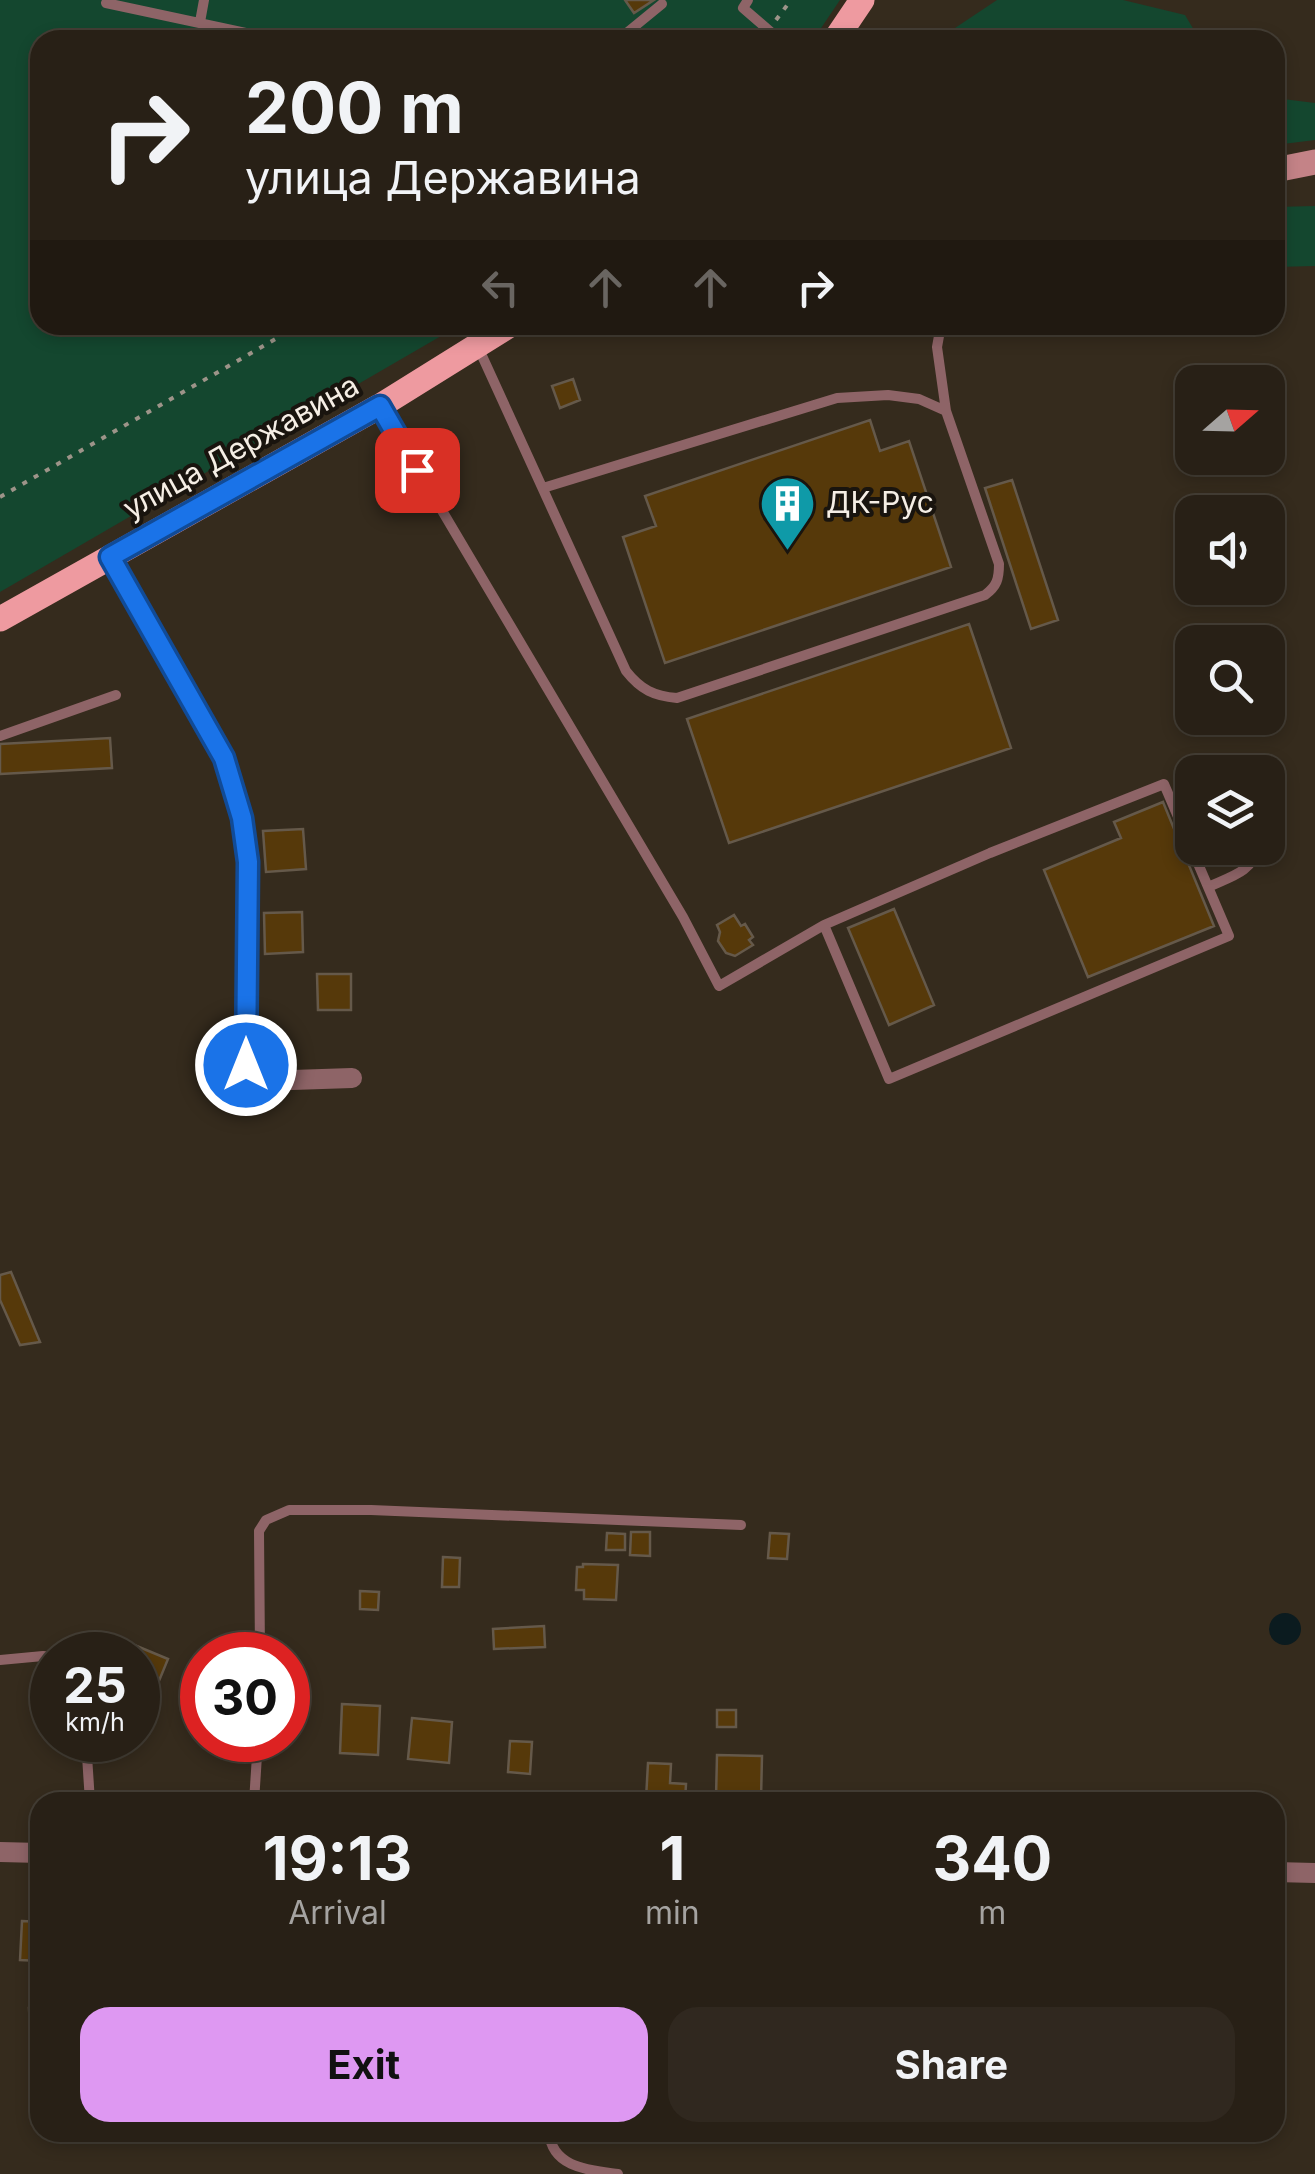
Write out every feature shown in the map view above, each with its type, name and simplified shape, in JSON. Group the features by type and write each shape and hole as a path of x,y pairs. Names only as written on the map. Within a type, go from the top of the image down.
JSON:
{"main road":[{"path":"841,30 862,0"},
{"name":"улица Державина","path":"0,619 380,406 495,335"}],"street":[{"path":"1285,168 1315,162"},
{"path":"110,557 224,758 242,818 248,862 246,1065 262,1081 352,1078"},
{"path":"0,1852 30,1853"},
{"path":"1285,1872 1315,1873"}],"lane":[{"path":"200,22 204,0"},
{"path":"748,0 742,8 768,30"},
{"path":"106,3 236,30"},
{"path":"630,30 662,4"},
{"path":"478,346 626,671 639,686 658,696 677,698 985,595 996,587 999,564 946,411 939,335"},
{"path":"543,488 837,398 918,399 946,411"},
{"path":"380,406 683,917 719,986 824,925 1164,784 1175,808"},
{"path":"0,736 116,696"},
{"path":"824,925 889,1079 1229,936 1199,865"},
{"path":"1208,886 1249,865"},
{"path":"260,1632 259,1531 266,1520 289,1510 742,1525"},
{"path":"0,1660 30,1657"},
{"path":"87,1762 89,1792"},
{"path":"255,1792 257,1762"},
{"path":"549,2142 569,2165 618,2174"}],"path":[{"path":"0,497 283,335"}],"green space":[{"path":"0,0 840,0 820,30 30,30 30,335 443,335 0,592"},
{"path":"997,0 1123,0 1185,15 1194,30 952,30"},
{"path":"1285,99 1315,103 1315,140 1285,144"},
{"path":"1315,206 1315,266 1285,267 1285,207"}],"shaded area":[{"path":"1285,1613 1296,1618 1301,1629 1296,1640 1285,1645 1274,1640 1269,1629 1274,1618"}],"building":[{"path":"625,0 654,0 634,13"},
{"path":"573,379 580,400 560,408 552,386"},
{"name":"ДК-Рус","path":"870,420 880,451 909,441 951,567 665,663 623,537 656,526 645,496"},
{"path":"1012,480 1058,620 1031,629 985,488"},
{"path":"969,624 1011,748 729,843 687,719"},
{"path":"110,738 112,768 0,774 0,744"},
{"path":"1163,802 1175,831 1175,865 1189,865 1214,926 1088,977 1044,870 1121,838 1114,822"},
{"path":"303,829 306,869 266,872 263,831"},
{"path":"894,909 934,1005 889,1025 848,928"},
{"path":"302,912 303,952 265,954 264,913"},
{"path":"734,915 753,937 749,940 753,945 735,956 726,953 718,941 717,925"},
{"path":"317,974 351,974 351,1010 318,1010"},
{"path":"11,1272 40,1342 20,1345 0,1300 0,1275"},
{"path":"631,1532 650,1532 650,1556 630,1555"},
{"path":"607,1533 625,1534 625,1550 606,1550"},
{"path":"770,1533 789,1534 787,1559 768,1558"},
{"path":"443,1557 460,1558 459,1587 442,1587"},
{"path":"618,1565 616,1600 584,1599 584,1590 576,1590 577,1567"},
{"path":"360,1591 379,1592 378,1610 360,1609"},
{"path":"544,1626 545,1647 494,1649 493,1629"},
{"path":"160,1656 168,1659 160,1678"},
{"path":"342,1704 380,1706 378,1755 340,1753"},
{"path":"717,1710 736,1710 736,1727 717,1727"},
{"path":"412,1718 452,1722 449,1763 408,1759"},
{"path":"510,1741 532,1742 530,1774 508,1772"},
{"path":"717,1755 762,1756 761,1792 716,1792"},
{"path":"648,1763 671,1764 670,1783 686,1784 686,1792 646,1792"},
{"path":"22,1921 30,1921 30,1960 20,1960"}],"place":[{"name":"ДК-Рус","path":"787,552"}],"route":[{"path":"246,1065 248,862 242,818 224,758 110,557 380,406 417,470"}]}
